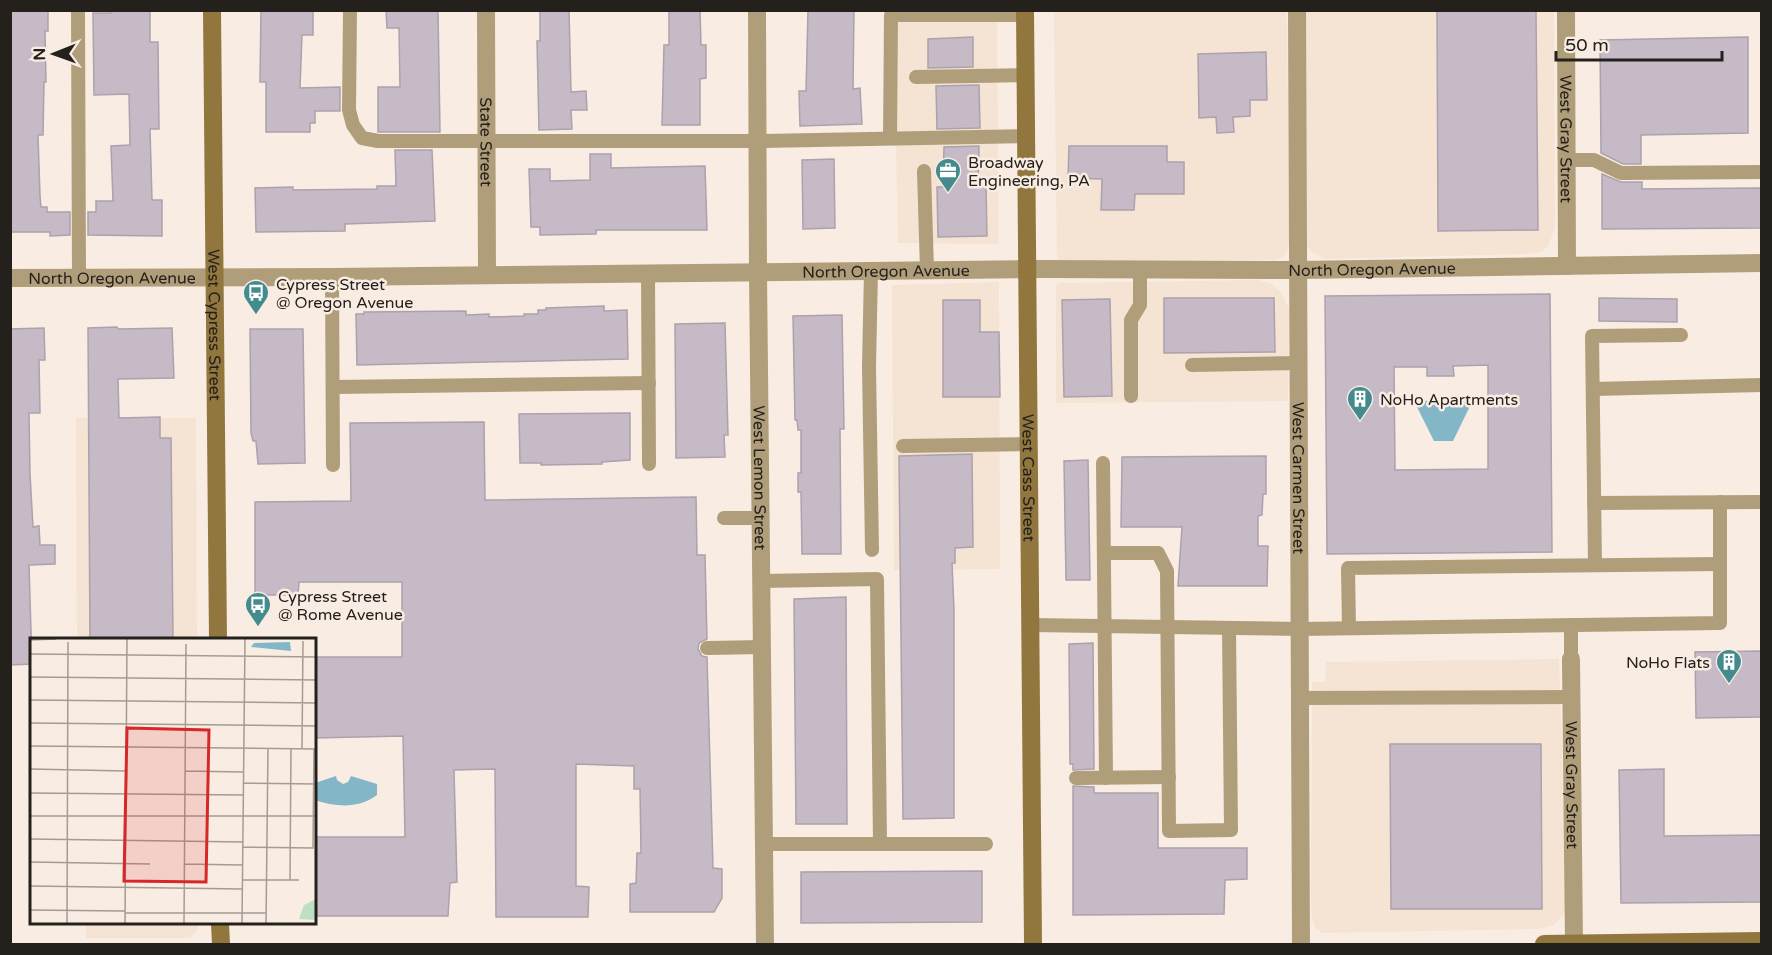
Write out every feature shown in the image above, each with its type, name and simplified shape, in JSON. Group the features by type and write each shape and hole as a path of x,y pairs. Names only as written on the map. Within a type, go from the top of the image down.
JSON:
{"street":[{"name":"West Cypress Street","path":"212,10 218,638"},
{"name":"State Street","path":"486,10 487,274"},
{"name":"West Lemon Street","path":"757,10 765,945"},
{"name":"West Carmen Street","path":"1297,10 1300,363 1300,945"},
{"name":"West Gray Street","path":"1566,10 1568,266"},
{"name":"West Cass Street","path":"1025,13 1033,945"},
{"name":"North Oregon Avenue","path":"10,278 332,277 927,270 1299,270 1761,263"},
{"name":"West Gray Street","path":"1571,659 1574,944"},
{"path":"220,925 220,945"},
{"path":"1544,945 1761,941"}],"lane":[{"path":"78,10 79,277"},
{"path":"350,10 349,110 353,125 362,138 378,141 486,143 758,141 1026,136"},
{"path":"890,138 891,15 1025,13"},
{"path":"916,77 1026,75"},
{"path":"1566,160 1594,160 1621,173 1761,172"},
{"path":"924,171 927,270"},
{"path":"1131,396 1131,320 1140,305 1140,269"},
{"path":"871,271 869,367 872,550"},
{"path":"648,273 649,464"},
{"path":"332,277 333,465"},
{"path":"1595,565 1592,336 1681,335"},
{"path":"1191,365 1300,363"},
{"path":"333,387 648,383"},
{"path":"1593,388 1761,385"},
{"path":"903,446 1029,444"},
{"path":"1103,463 1107,778"},
{"path":"1594,503 1761,501"},
{"path":"1031,625 1300,629 1720,623 1719,502"},
{"path":"724,518 761,518"},
{"path":"1104,553 1158,553 1167,571 1169,831 1231,830 1228,628"},
{"path":"1349,628 1348,568 1720,564"},
{"path":"762,581 877,579 880,844"},
{"name":"West Gray Street","path":"1571,625 1571,659"},
{"path":"707,648 762,647"},
{"path":"1299,698 1571,697"},
{"path":"1076,778 1169,777"},
{"path":"764,844 986,844"}],"shaded area":[{"path":"897,11 997,11 999,244 898,243"},
{"path":"1054,11 1287,11 1289,244 1287,252 1281,258 1275,260 1057,260"},
{"path":"1305,11 1554,11 1555,228 1548,246 1541,252 1529,254 1325,259 1310,251 1307,245"},
{"path":"1259,280 1272,284 1281,292 1289,309 1288,401 1056,403 1056,286 1058,283"},
{"path":"999,282 1000,569 894,570 892,285"},
{"path":"76,418 196,418 197,638 77,638"},
{"path":"1559,659 1567,904 1562,917 1552,926 1538,929 1322,933 1316,929 1312,918 1311,903 1312,682 1325,682 1326,662"},
{"path":"86,925 198,925 197,930 190,938 86,938"}],"water":[{"path":"1473,400 1453,441 1434,441 1414,401"},
{"path":"336,776 337,780 343,784 348,782 351,776 377,784 377,795 355,805 331,804 316,800 316,783"}],"building":[{"path":"10,10 48,10 48,31 45,31 46,82 44,82 43,135 38,135 41,207 47,207 47,212 70,212 70,235 50,236 50,232 10,232"},
{"path":"111,10 150,10 150,42 158,42 159,129 150,129 152,200 162,200 162,236 88,235 88,212 96,212 96,201 113,201 111,146 130,145 129,94 94,95 93,13 111,13"},
{"path":"261,10 313,10 313,35 302,35 300,88 340,87 340,111 315,111 315,123 310,123 310,132 266,132 266,82 260,82"},
{"path":"386,10 438,10 440,132 378,132 378,87 400,87 399,28 387,28"},
{"path":"540,10 569,10 571,92 586,91 587,110 571,110 572,129 539,130 537,41 540,41"},
{"path":"669,10 700,10 701,45 706,45 706,78 700,79 700,125 662,125 664,45 669,45"},
{"path":"808,10 854,10 853,89 860,88 862,124 800,126 799,91 806,91"},
{"path":"1437,10 1536,10 1538,230 1438,231"},
{"path":"973,37 973,67 928,68 928,39"},
{"path":"1748,37 1748,133 1641,135 1641,164 1623,164 1601,153 1600,40"},
{"path":"1266,52 1267,100 1250,100 1250,116 1233,117 1234,132 1217,133 1216,117 1199,118 1198,54"},
{"path":"979,85 980,128 937,129 936,86"},
{"path":"979,146 978,186 986,186 987,236 938,237 937,187 943,187 944,147"},
{"path":"1069,146 1167,146 1167,162 1184,162 1184,194 1135,194 1134,210 1101,210 1102,179 1068,178"},
{"path":"395,150 432,150 435,221 345,224 345,231 256,232 255,188 377,189 377,186 396,186"},
{"path":"590,154 611,154 611,168 705,166 707,230 596,230 596,234 540,235 540,227 531,227 529,169 550,169 550,181 590,180"},
{"path":"834,159 835,228 803,229 802,160"},
{"path":"1602,174 1621,182 1642,182 1642,189 1761,188 1761,228 1602,229"},
{"name":"NoHo Apartments","path":"1550,294 1552,552 1327,554 1325,296","holes":["1488,365 1488,469 1395,470 1394,367 1427,367 1427,376 1454,376 1453,366"]},
{"path":"1164,298 1274,298 1275,352 1164,353"},
{"path":"1599,298 1677,299 1677,322 1599,321"},
{"path":"1110,299 1112,396 1064,397 1062,300"},
{"path":"943,300 980,300 980,332 999,332 1000,397 943,397"},
{"path":"604,306 604,311 627,310 628,359 357,365 356,314 364,314 364,312 466,311 466,315 489,314 489,317 538,314 538,310 546,310 546,308"},
{"path":"842,315 844,429 840,429 841,554 802,554 801,492 798,492 798,473 801,473 801,430 798,430 797,420 795,420 793,316"},
{"path":"725,323 728,435 724,435 725,457 676,458 675,324"},
{"path":"44,328 45,360 39,360 40,413 29,413 30,474 33,527 39,526 40,545 55,545 55,564 29,565 30,664 10,665 10,329"},
{"path":"88,328 172,328 174,378 118,379 119,418 160,417 160,438 171,438 173,638 90,638"},
{"path":"250,329 303,329 305,463 258,464 256,441 253,441 251,433"},
{"path":"630,413 630,460 602,462 602,464 520,463 519,414"},
{"path":"484,422 485,500 696,497 697,555 705,555 707,639 699,643 698,649 702,656 707,657 713,868 722,869 722,898 714,912 630,912 630,884 636,883 637,853 641,853 640,789 634,789 634,766 576,764 576,886 589,887 588,917 496,917 495,769 454,770 457,882 450,883 448,916 316,916 316,837 405,837 403,736 316,738 316,657 402,657 402,582 299,582 298,595 255,595 255,502 351,501 350,423"},
{"path":"972,454 973,547 955,548 955,563 952,563 954,818 903,819 899,456"},
{"path":"1266,456 1266,494 1263,494 1262,515 1258,516 1258,546 1268,546 1267,586 1178,586 1182,527 1121,527 1122,457"},
{"path":"1088,460 1090,580 1066,580 1064,461"},
{"path":"846,597 847,824 796,824 794,599"},
{"path":"1093,643 1094,769 1073,770 1073,764 1070,764 1069,644"},
{"path":"1761,651 1761,717 1696,718 1695,652"},
{"path":"1390,744 1541,744 1542,909 1391,909"},
{"name":"NoHo Flats","path":"1664,769 1664,836 1761,835 1761,902 1621,903 1619,770"},
{"path":"1073,786 1094,787 1094,793 1158,793 1158,848 1247,848 1247,879 1225,880 1224,914 1073,915"},
{"path":"982,871 982,922 801,923 801,872"}],"place":[{"name":"Broadway Engineering, PA","path":"948,194"},
{"name":"Cypress Street @ Oregon Avenue","path":"256,316"},
{"name":"NoHo Apartments","path":"1360,422"},
{"name":"Cypress Street @ Rome Avenue","path":"258,628"},
{"name":"NoHo Flats","path":"1729,685"}]}
